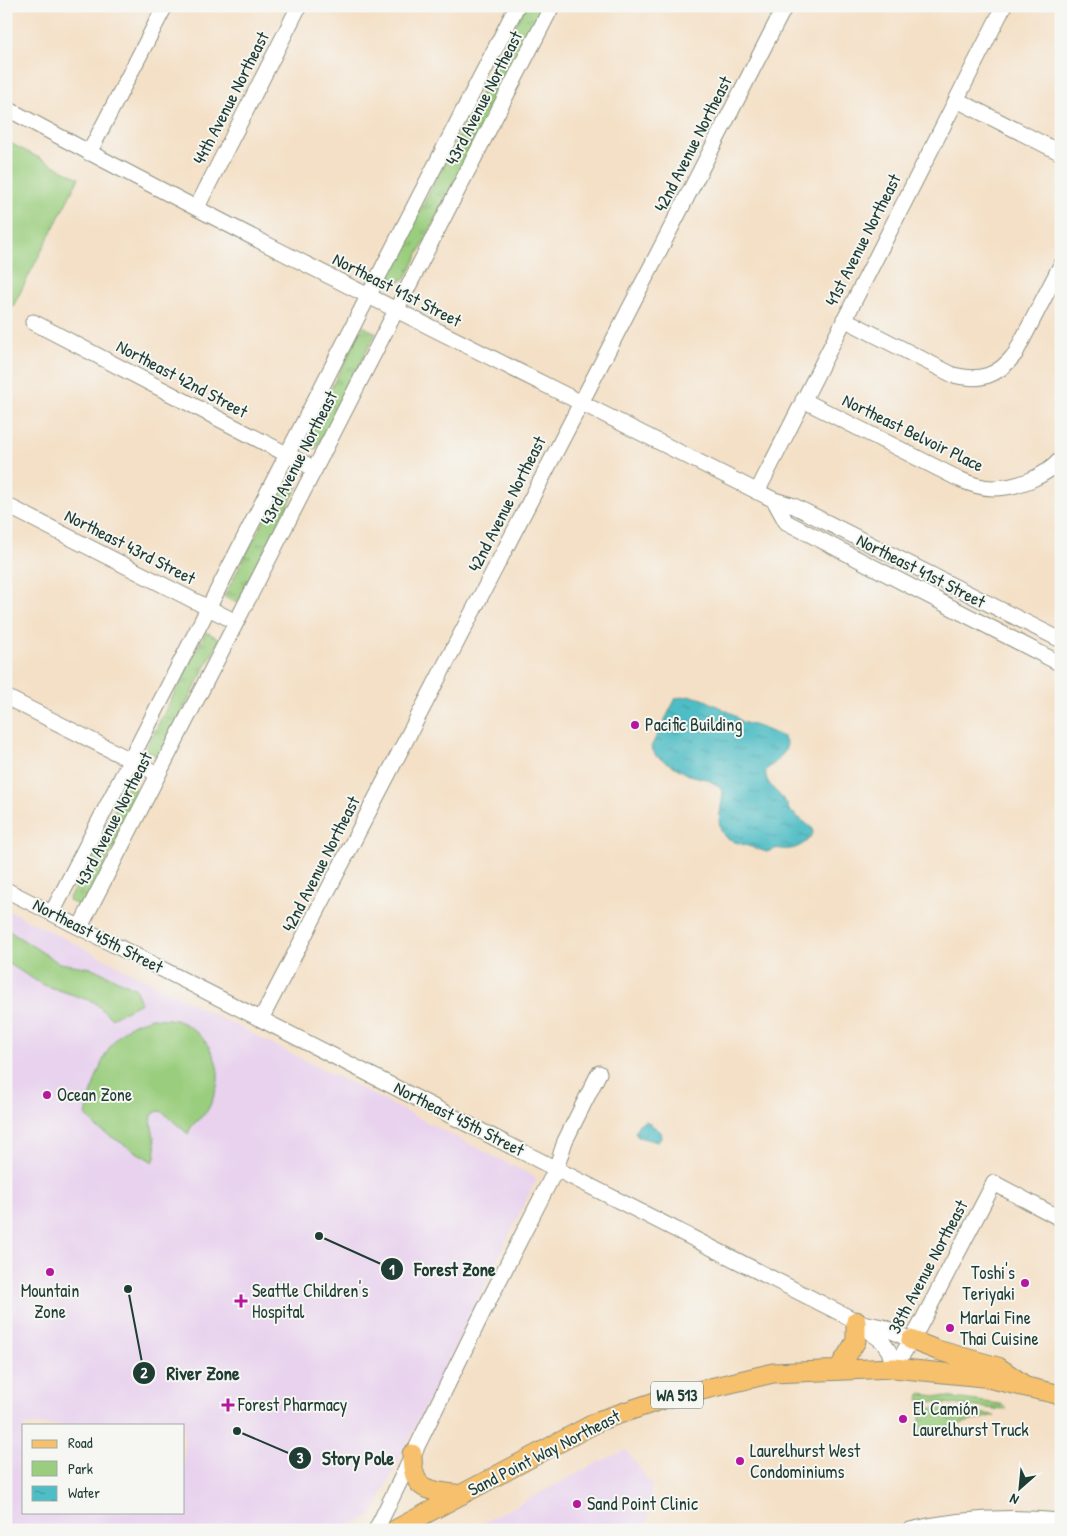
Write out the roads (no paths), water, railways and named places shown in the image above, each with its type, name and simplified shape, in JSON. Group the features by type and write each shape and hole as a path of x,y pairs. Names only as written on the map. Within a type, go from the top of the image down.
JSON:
{"main road":[{"path":"838,1370 856,1341 856,1321"},
{"path":"911,1340 937,1350 998,1367 1025,1386"},
{"name":"Sand Point Way Northeast","path":"395,1530 601,1420 646,1404 694,1391 773,1373 894,1368 983,1378 1025,1386"},
{"name":"WA 513","path":"1025,1386 1061,1395"},
{"path":"412,1454 412,1470 418,1483 432,1491 461,1495"}],"street":[{"path":"89,153 165,6"},
{"name":"44th Avenue Northeast","path":"197,207 299,6"},
{"name":"43rd Avenue Northeast","path":"52,913 517,6"},
{"name":"43rd Avenue Northeast","path":"80,927 552,6"},
{"name":"42nd Avenue Northeast","path":"261,1018 785,6"},
{"name":"41st Avenue Northeast","path":"757,492 1004,6"},
{"path":"957,100 1061,153"},
{"name":"Northeast 41st Street","path":"6,108 89,153 368,296 757,492 794,506 1061,640"},
{"path":"844,319 953,375 965,378 988,376 1008,363 1015,354 1061,265"},
{"name":"Northeast 42nd Street","path":"33,322 315,469"},
{"name":"Northeast Belvoir Place","path":"803,400 976,486 993,488 1026,482 1042,474 1061,458"},
{"name":"Northeast 41st Street","path":"774,500 786,522 1061,664"},
{"name":"Northeast 43rd Street","path":"6,505 236,622"},
{"path":"6,697 158,774"},
{"name":"Northeast 45th Street","path":"6,890 856,1321 882,1341 889,1351 894,1368"},
{"path":"376,1530 412,1454 556,1169 565,1141 599,1073"},
{"name":"38th Avenue Northeast","path":"894,1368 911,1340 994,1183 1061,1219"},
{"path":"856,1321 883,1327 911,1340"},
{"path":"910,1530 956,1521 1005,1524 1061,1521"}],"water":[{"path":"691,696 703,699 733,714 742,722 783,737 787,744 786,748 779,758 766,770 766,776 789,810 812,828 813,833 804,843 794,848 775,849 767,852 729,840 721,831 719,821 723,793 719,786 706,779 689,775 656,756 651,747 676,698"},
{"path":"646,1121 660,1131 661,1138 658,1142 638,1137 635,1131 639,1124"}],"place":[{"name":"Pacific Building","path":"635,725"},
{"name":"Ocean Zone","path":"47,1095"},
{"name":"Forest Zone","path":"319,1236"},
{"name":"Mountain Zone","path":"50,1272"},
{"name":"Toshi's Teriyaki","path":"1025,1283"},
{"name":"River Zone","path":"128,1289"},
{"name":"Seattle Children's Hospital","path":"241,1301"},
{"name":"Marlai Fine Thai Cuisine","path":"950,1328"},
{"name":"Forest Pharmacy","path":"228,1405"},
{"name":"El Camión Laurelhurst Truck","path":"903,1419"},
{"name":"Story Pole","path":"237,1431"},
{"name":"Laurelhurst West Condominiums","path":"740,1461"},
{"name":"Sand Point Clinic","path":"577,1504"}]}
